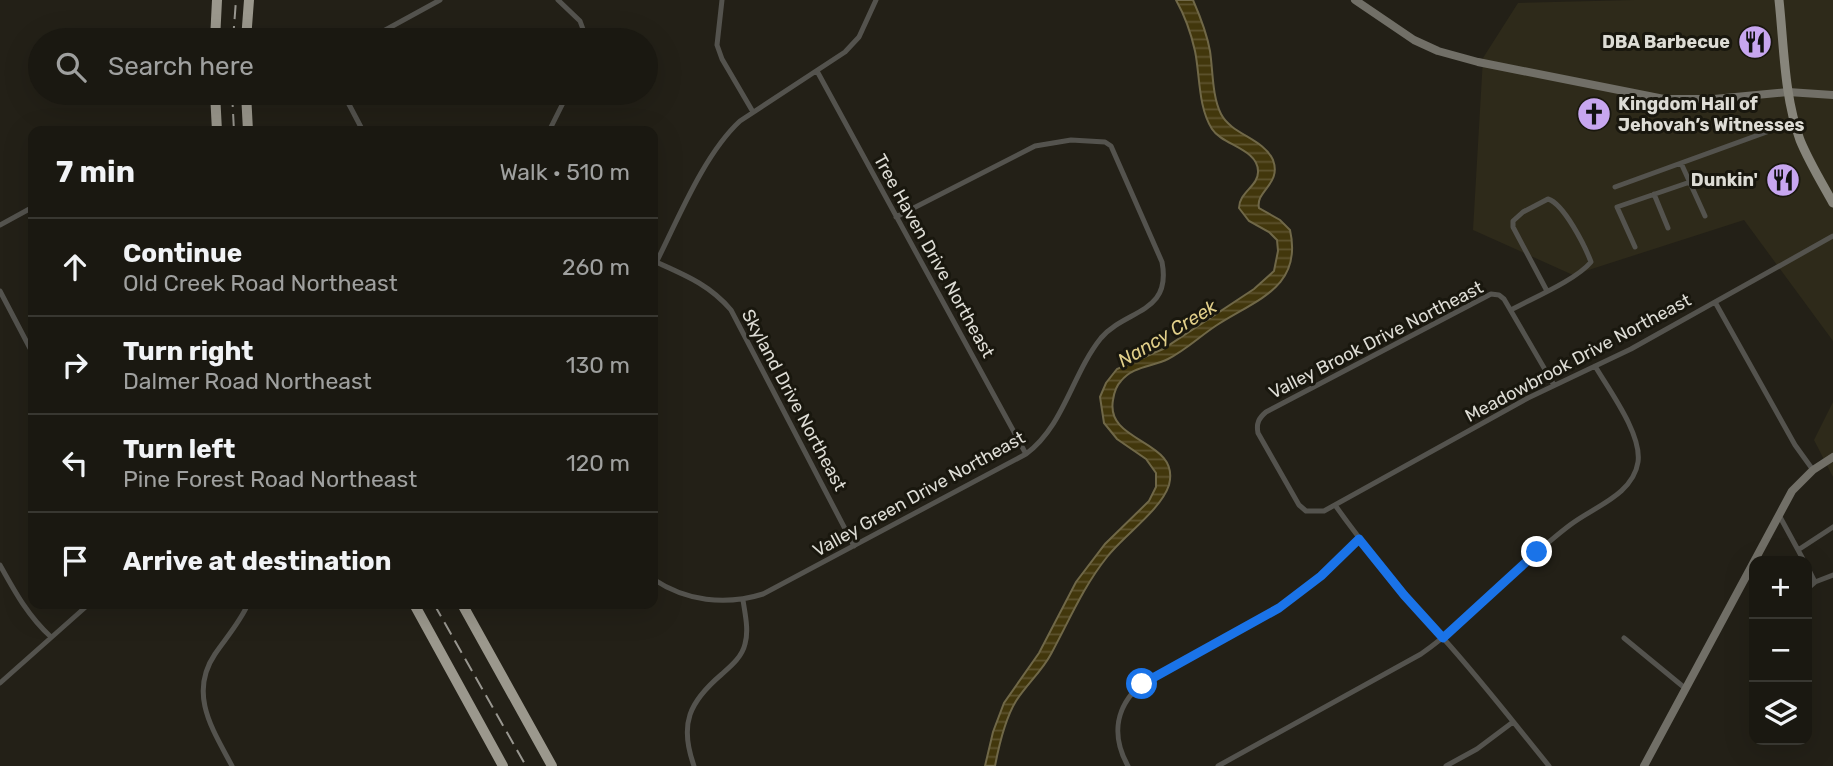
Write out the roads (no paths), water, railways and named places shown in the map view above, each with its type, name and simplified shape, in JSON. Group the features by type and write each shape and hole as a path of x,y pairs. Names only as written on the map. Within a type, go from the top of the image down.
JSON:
{"highway":[{"path":"216,28 217,0"},
{"path":"247,28 249,0"},
{"path":"216,105 217,126"},
{"path":"247,105 248,126"},
{"path":"417,609 503,766"},
{"path":"465,609 552,766"}],"main road":[{"path":"1779,0 1788,92 1794,122 1808,159 1833,203"}],"street":[{"path":"389,28 440,0"},
{"path":"558,0 580,20 583,28"},
{"path":"722,0 717,44 722,60 753,112"},
{"path":"658,258 698,180 725,137 740,121 852,45 864,27 876,0"},
{"path":"1354,0 1426,47 1478,62 1664,99 1714,99 1788,92 1833,96"},
{"name":"Tree Haven Drive Northeast","path":"817,71 1026,454"},
{"path":"349,105 360,126"},
{"path":"552,126 562,105"},
{"path":"1615,187 1794,122"},
{"name":"Valley Green Drive Northeast","path":"658,581 688,596 707,600 743,600 776,589 1026,454 1047,434 1100,340 1114,326 1150,306 1163,285 1162,262 1111,146 1105,142 1071,140 1035,146 896,217"},
{"path":"1681,163 1705,216"},
{"path":"1634,247 1617,207 1690,182"},
{"path":"1654,194 1668,228"},
{"path":"1547,291 1513,227 1513,221 1523,212 1548,199 1556,202 1565,213 1591,262 1583,270 1547,291 1511,310 1554,385"},
{"path":"0,225 28,210"},
{"name":"Meadowbrook Drive Northeast","path":"1335,505 1833,236"},
{"name":"Skyland Drive Northeast","path":"658,263 706,285 732,310 854,546"},
{"path":"0,291 28,344"},
{"name":"Valley Brook Drive Northeast","path":"1335,505 1316,513 1306,511 1299,505 1258,432 1261,416 1487,295 1499,295 1511,310"},
{"path":"1715,302 1795,445 1812,470"},
{"path":"1218,766 1378,679 1443,638 1553,538 1587,512 1621,492 1633,478 1638,462 1637,444 1595,366"},
{"path":"1644,766 1792,491 1812,470 1833,457"},
{"path":"1335,505 1413,605 1549,766"},
{"path":"1779,515 1801,556"},
{"path":"1798,550 1833,527"},
{"path":"1128,766 1121,754 1116,731 1122,708 1136,689 1279,608 1321,576 1359,539"},
{"path":"0,565 33,621 51,637"},
{"path":"1812,585 1833,575"},
{"path":"1812,576 1815,582"},
{"path":"694,766 687,742 688,721 703,690 733,665 743,651 747,637 743,600"},
{"path":"0,683 83,609"},
{"path":"232,766 204,709 203,680 213,656 245,609"},
{"path":"1624,638 1686,689"},
{"path":"1446,766 1477,749 1513,722"}],"railway":[{"path":"234,28 236,0"},
{"path":"233,105 234,126"},
{"path":"437,609 526,766"}],"place":[{"name":"DBA Barbecue","path":"1755,42"},
{"name":"Kingdom Hall of Jehovah’s Witnesses","path":"1594,114"},
{"name":"Dunkin'","path":"1783,180"}],"water label":[{"name":"Nancy Creek","path":"1167,333"}]}
